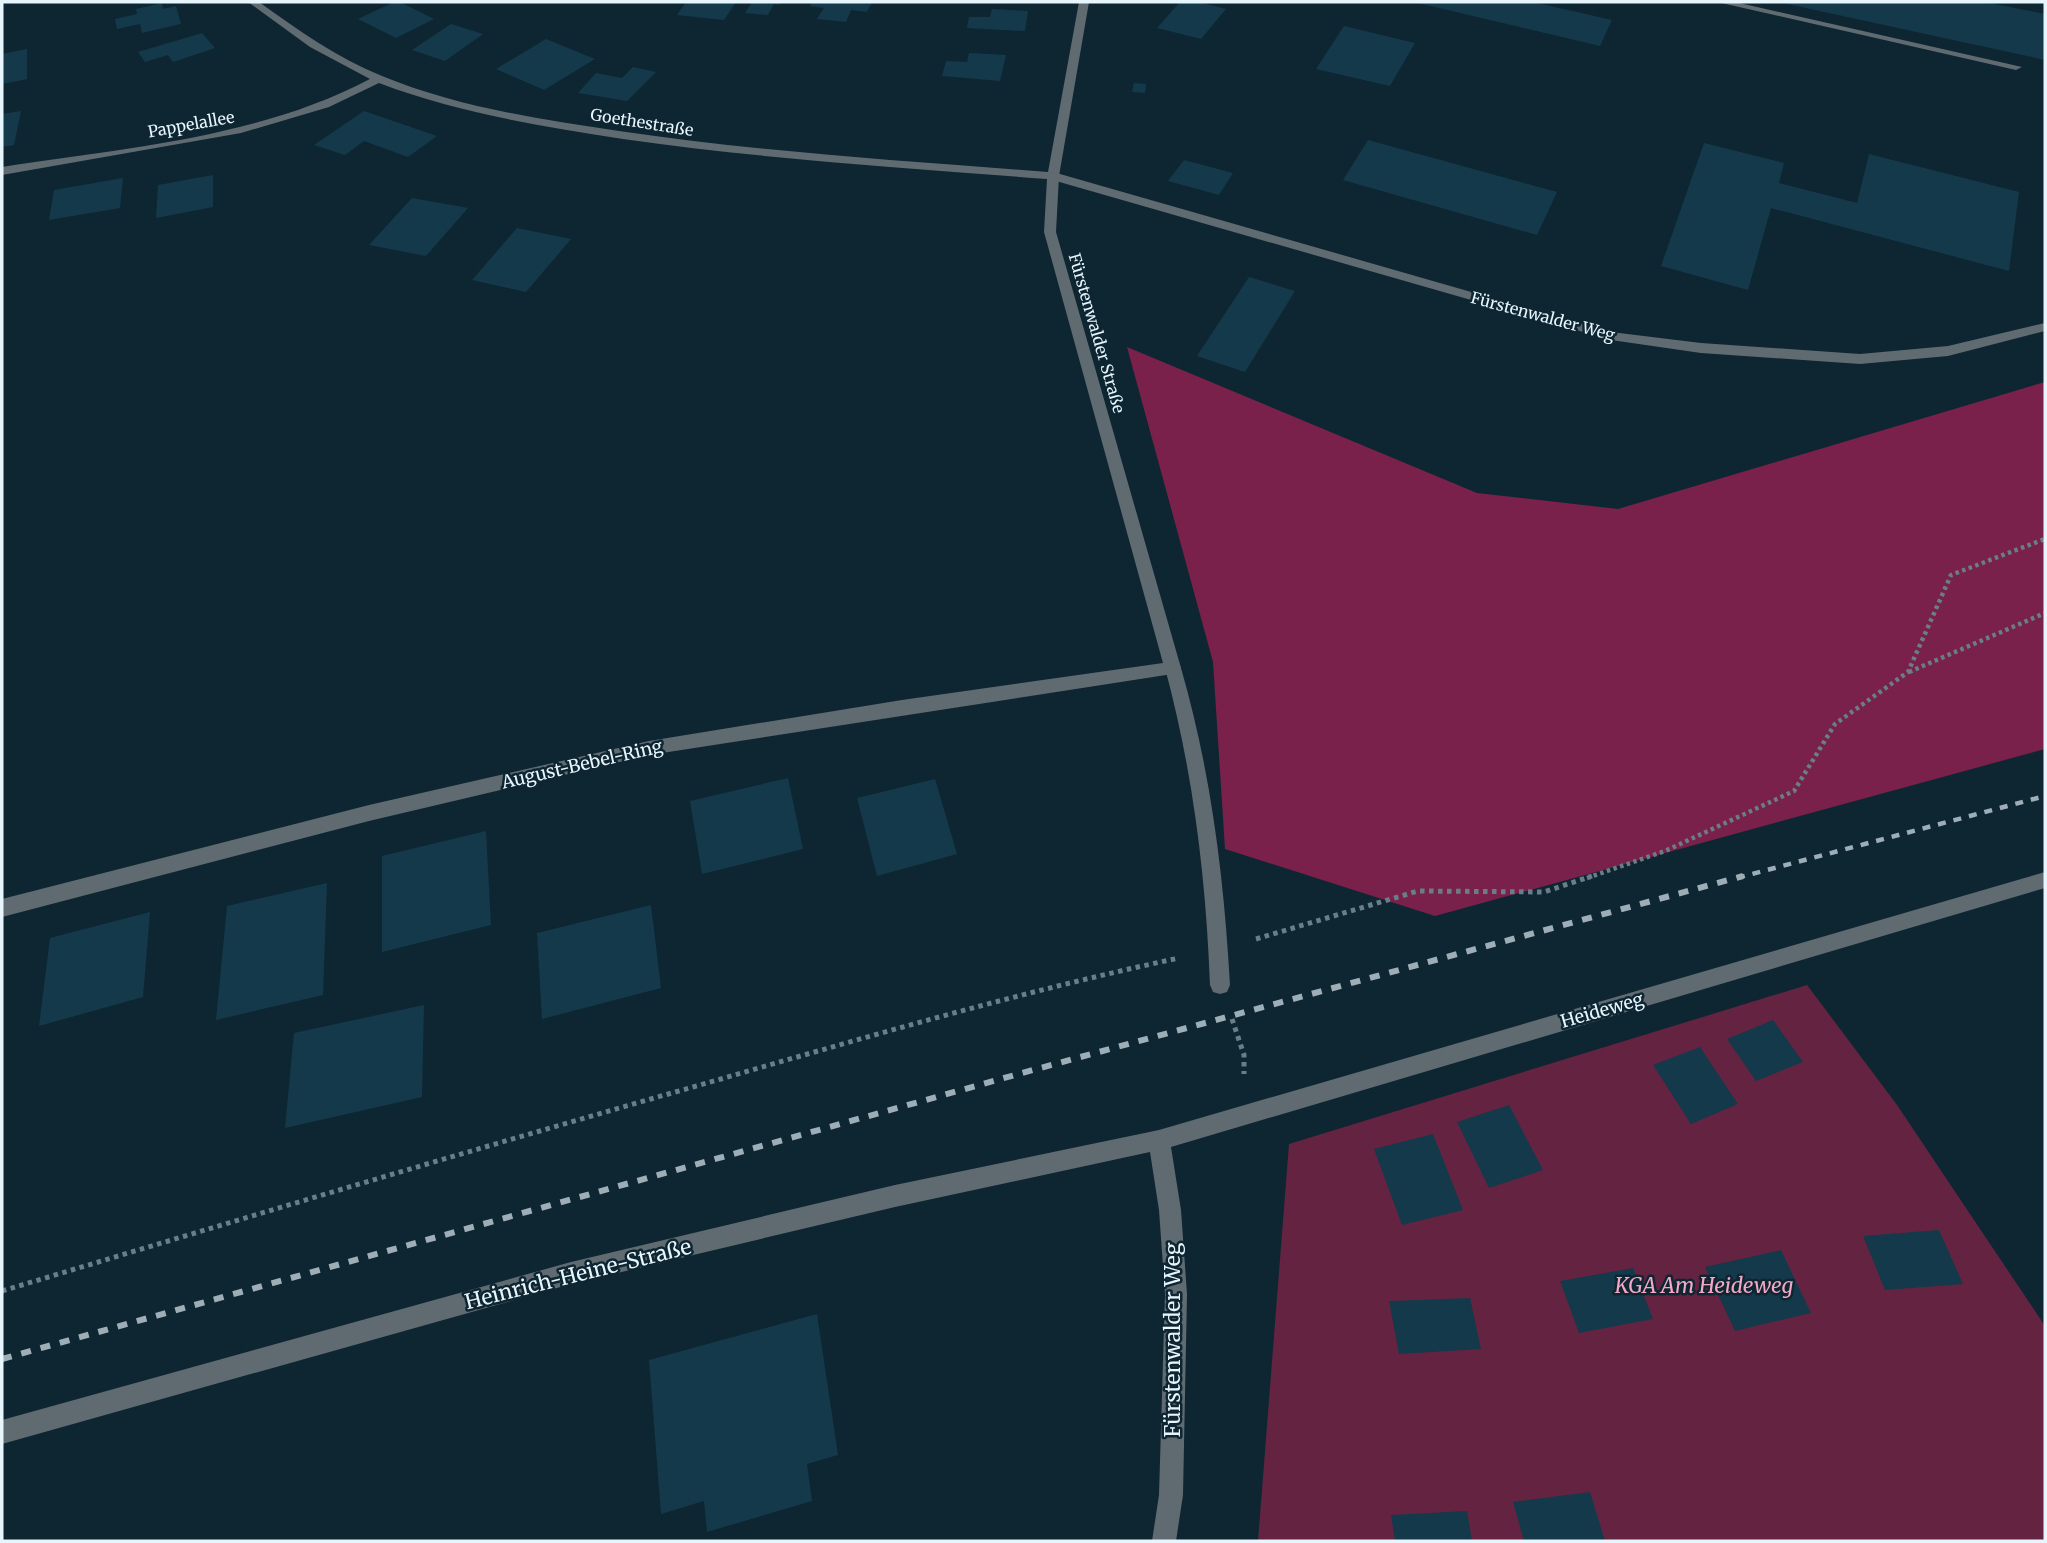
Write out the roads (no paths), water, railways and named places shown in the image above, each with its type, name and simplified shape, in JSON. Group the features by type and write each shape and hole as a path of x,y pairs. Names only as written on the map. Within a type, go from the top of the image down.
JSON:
{"street":[{"name":"Goethestraße","path":"253,2 299,36 378,79 450,102 527,120 689,146 1053,176"},
{"name":"Fürstenwalder Straße","path":"1084,2 1053,176 1050,232 1189,722 1214,872 1220,985"},
{"path":"1722,2 2016,67"},
{"name":"Pappelallee","path":"2,171 234,133 294,118 357,92 378,79"},
{"name":"Fürstenwalder Weg","path":"1053,176 1117,192 1611,337 1701,348 1860,359 1948,351 2045,327"},
{"name":"August-Bebel-Ring","path":"2,908 369,813 649,748 902,707 1172,668"},
{"name":"Heideweg","path":"1159,1140 2045,880"},
{"name":"Fürstenwalder Weg","path":"1159,1140 1170,1210 1176,1294 1171,1495 1164,1541"},
{"name":"Heinrich-Heine-Straße","path":"2,1432 571,1273 895,1196 1159,1140"}],"railway":[{"path":"1737,878 2045,796"},
{"path":"2,1359 1022,1073 1743,876"}],"park label":[{"name":"KGA Am Heideweg","path":"1704,1285"}]}
